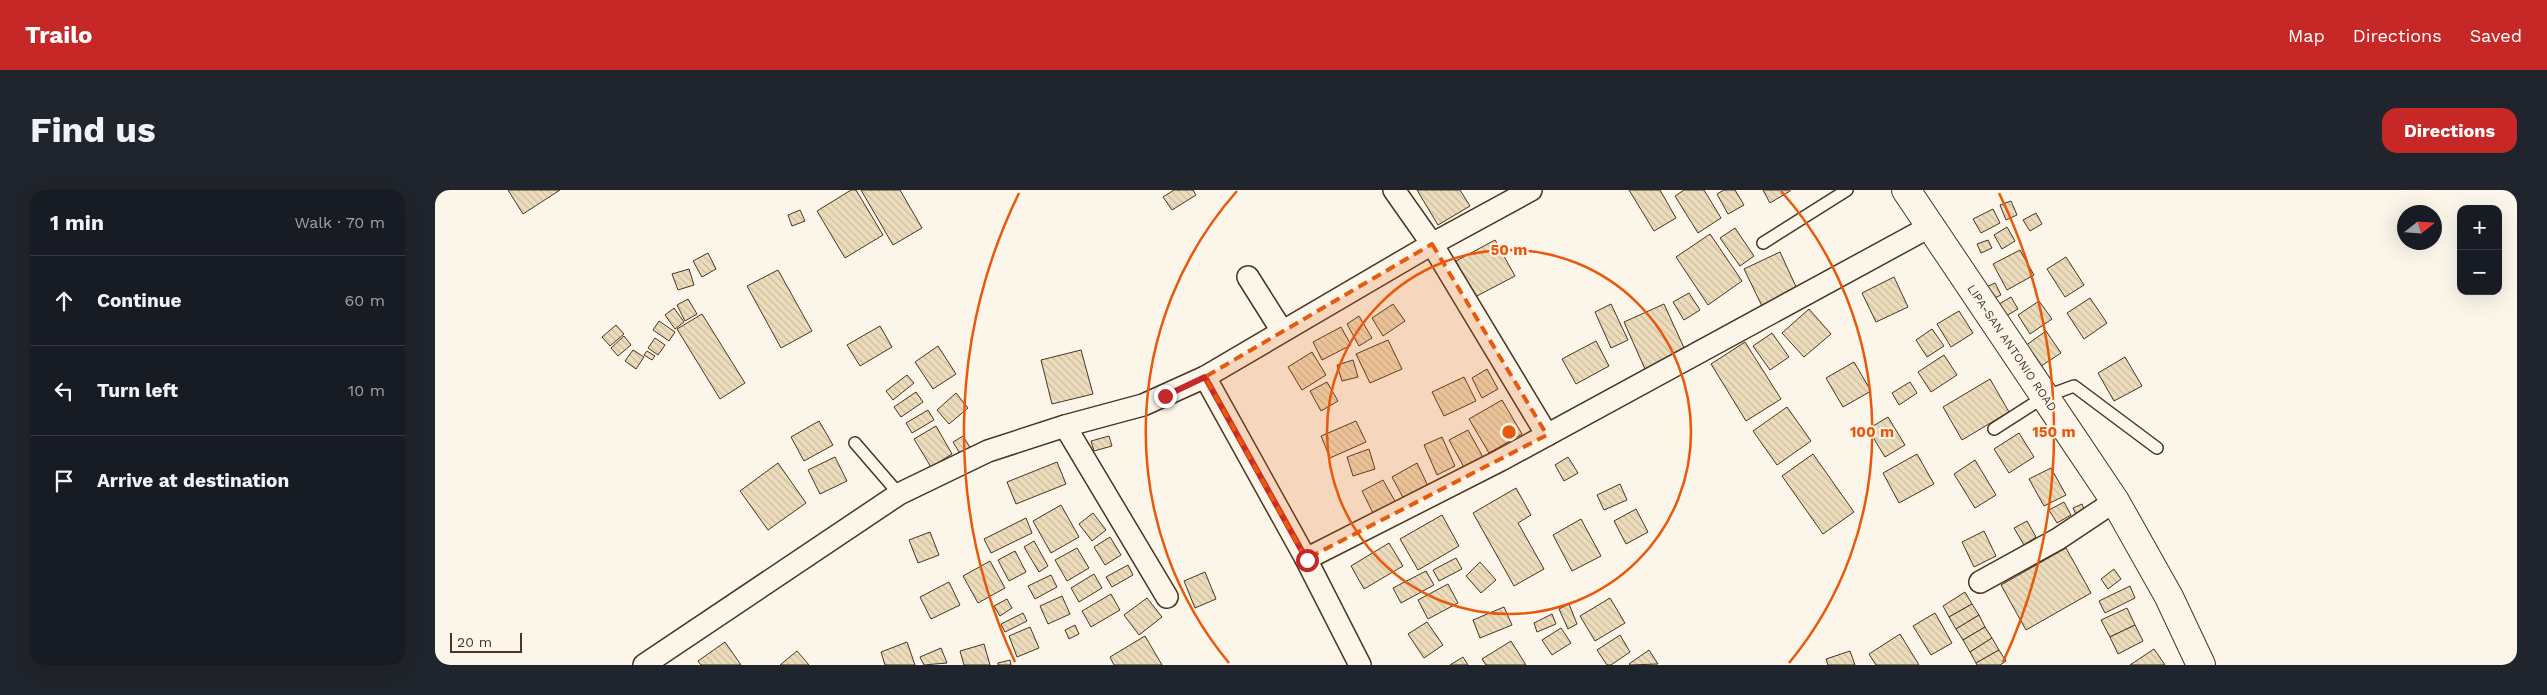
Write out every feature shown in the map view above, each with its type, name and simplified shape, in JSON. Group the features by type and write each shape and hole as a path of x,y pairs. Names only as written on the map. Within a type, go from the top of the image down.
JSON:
{"main road":[{"name":"LIPA-SAN ANTONIO ROAD","path":"1913,192 1931,226 2044,398 2115,501 2169,597 2201,665"}],"street":[{"path":"1394,190 1432,244 1547,435"},
{"path":"644,665 899,494 988,451 1065,426 1143,405 1205,377 1282,330 1531,190"},
{"path":"1307,560 1547,435 1931,226"},
{"path":"1248,277 1282,330"},
{"path":"1205,377 1307,560 1360,665"},
{"path":"1065,426 1167,596"},
{"path":"1980,582 2058,539 2115,501"}],"lane":[{"path":"1763,243 1847,190"},
{"path":"1994,429 2044,398 2073,386 2157,448"},
{"path":"855,443 899,494"}],"highlighted area":[{"path":"1432,244 1547,435 1306,559 1205,377"}],"building":[{"path":"508,190 560,190 523,214"},
{"path":"851,190 856,190 883,235 845,258 817,211"},
{"path":"861,190 900,190 922,228 893,245"},
{"path":"1174,190 1193,190 1196,195 1172,210 1163,197"},
{"path":"1417,190 1460,190 1470,206 1438,225"},
{"path":"1629,190 1660,190 1676,218 1654,231"},
{"path":"1684,190 1704,190 1721,218 1698,233 1675,196"},
{"path":"1724,190 1735,190 1744,205 1728,214 1717,194"},
{"path":"1763,190 1790,190 1790,191 1770,203"},
{"path":"2011,201 2017,215 2006,220 2000,205"},
{"path":"1993,209 2000,223 1981,233 1973,219"},
{"path":"800,210 805,221 792,226 788,215"},
{"path":"2036,213 2042,224 2030,231 2023,220"},
{"path":"2007,227 2015,241 2002,249 1994,235"},
{"path":"1735,228 1754,256 1740,266 1720,238"},
{"path":"1710,234 1742,281 1708,305 1676,257"},
{"path":"1495,240 1515,276 1475,297 1456,261"},
{"path":"1988,240 1992,248 1981,253 1977,244"},
{"path":"2020,250 2034,275 2007,290 1993,264"},
{"path":"1780,252 1798,291 1763,308 1744,269"},
{"path":"708,253 716,269 702,277 693,261"},
{"path":"2066,257 2084,285 2065,297 2047,269"},
{"path":"689,269 694,285 678,290 672,274"},
{"path":"778,270 812,331 781,348 747,286"},
{"path":"1894,277 1908,307 1876,322 1862,293"},
{"path":"1995,283 2001,295 1984,303 1978,291"},
{"path":"1689,293 1700,310 1684,320 1673,302"},
{"path":"2011,297 2018,309 1996,322 1989,310"},
{"path":"2090,298 2107,323 2084,339 2067,313"},
{"path":"688,299 697,314 685,321 677,305"},
{"path":"2039,301 2052,319 2030,334 2018,315"},
{"path":"1393,304 1405,321 1383,336 1372,318"},
{"path":"1611,304 1628,340 1611,348 1595,312"},
{"path":"1664,304 1685,350 1645,369 1624,322"},
{"path":"674,308 684,322 675,329 665,315"},
{"path":"1809,309 1831,334 1804,357 1782,333"},
{"path":"1959,311 1973,333 1951,347 1937,324"},
{"path":"702,314 745,383 720,399 677,329"},
{"path":"1359,316 1372,338 1359,346 1347,324"},
{"path":"659,321 675,332 669,341 653,330"},
{"path":"616,325 624,334 610,346 602,337"},
{"path":"880,326 892,347 860,366 847,345"},
{"path":"1341,327 1351,345 1322,360 1313,342"},
{"path":"1932,329 1944,346 1927,357 1916,340"},
{"path":"2046,331 2061,353 2032,372 2018,351"},
{"path":"1772,333 1789,357 1770,370 1753,346"},
{"path":"624,336 631,345 618,356 611,348"},
{"path":"655,338 665,345 658,355 648,348"},
{"path":"1388,340 1402,369 1370,383 1356,354"},
{"path":"1596,341 1609,366 1576,384 1562,359"},
{"path":"1745,342 1781,399 1746,421 1711,364"},
{"path":"938,346 956,374 933,389 915,362"},
{"path":"633,350 644,357 636,369 625,361"},
{"path":"1081,350 1093,394 1052,404 1041,360"},
{"path":"647,351 655,356 652,360 644,355"},
{"path":"1312,352 1326,375 1302,390 1288,367"},
{"path":"1944,355 1957,375 1931,392 1918,372"},
{"path":"2125,357 2142,386 2114,401 2098,373"},
{"path":"1353,360 1358,377 1342,381 1337,365"},
{"path":"1854,362 1871,391 1843,407 1826,378"},
{"path":"1487,369 1498,389 1482,398 1472,378"},
{"path":"907,375 914,383 893,400 886,391"},
{"path":"1464,377 1476,401 1444,416 1432,392"},
{"path":"1990,379 2009,412 1962,440 1943,407"},
{"path":"1327,382 1338,401 1321,411 1310,391"},
{"path":"1910,382 1917,393 1899,405 1892,393"},
{"path":"916,392 923,402 901,417 894,407"},
{"path":"956,393 968,408 949,424 937,410"},
{"path":"1502,400 1522,434 1489,453 1469,419"},
{"path":"1787,407 1811,441 1777,465 1753,431"},
{"path":"928,410 934,420 912,433 906,423"},
{"path":"1888,417 1905,445 1885,457 1868,429"},
{"path":"819,421 833,445 804,461 791,437"},
{"path":"1356,421 1366,442 1330,458 1321,436"},
{"path":"936,426 952,454 931,467 914,439"},
{"path":"1468,430 1484,459 1465,469 1449,440"},
{"path":"2019,433 2034,457 2009,473 1994,449"},
{"path":"963,436 971,449 961,455 953,442"},
{"path":"1109,436 1112,446 1094,451 1091,441"},
{"path":"1442,437 1455,466 1437,475 1424,445"},
{"path":"1369,449 1375,469 1353,476 1347,457"},
{"path":"1813,454 1854,512 1823,534 1782,476"},
{"path":"1917,454 1934,484 1899,503 1883,473"},
{"path":"835,457 847,481 820,494 808,470"},
{"path":"1568,457 1578,473 1564,481 1555,465"},
{"path":"1975,460 1996,495 1975,508 1954,474"},
{"path":"1057,462 1066,484 1016,504 1007,482"},
{"path":"778,463 806,503 768,530 740,491"},
{"path":"1417,463 1430,490 1406,503 1392,477"},
{"path":"2051,468 2066,495 2044,506 2029,479"},
{"path":"1383,480 1396,503 1374,515 1362,491"},
{"path":"1620,484 1627,500 1604,510 1597,495"},
{"path":"1516,488 1531,515 1518,523 1544,569 1514,586 1473,513"},
{"path":"2064,502 2071,515 2057,523 2049,510"},
{"path":"2082,504 2086,514 2078,519 2073,508"},
{"path":"1061,505 1079,537 1051,553 1033,521"},
{"path":"1636,509 1648,532 1626,544 1614,521"},
{"path":"1093,513 1106,530 1092,541 1079,524"},
{"path":"1442,515 1459,546 1418,570 1400,539"},
{"path":"1026,518 1032,533 991,553 984,539"},
{"path":"1581,519 1601,556 1572,571 1553,535"},
{"path":"2027,521 2036,537 2024,545 2014,528"},
{"path":"1984,531 1996,556 1974,567 1962,542"},
{"path":"930,532 939,555 918,563 909,540"},
{"path":"1110,537 1121,555 1105,565 1094,547"},
{"path":"1034,541 1048,566 1039,572 1024,547"},
{"path":"1389,543 1403,566 1364,589 1351,566"},
{"path":"1077,548 1089,568 1067,581 1055,560"},
{"path":"2066,548 2091,593 2026,630 2001,585"},
{"path":"1015,551 1026,572 1009,581 998,560"},
{"path":"1456,558 1462,569 1439,581 1433,570"},
{"path":"990,561 1005,588 978,603 963,576"},
{"path":"1480,562 1496,580 1481,593 1466,576"},
{"path":"1128,565 1133,575 1112,587 1106,577"},
{"path":"2114,569 2121,579 2108,589 2101,579"},
{"path":"1426,571 1434,585 1401,603 1393,588"},
{"path":"1205,572 1216,599 1195,608 1184,581"},
{"path":"1094,574 1102,588 1079,602 1071,588"},
{"path":"1051,575 1057,587 1035,599 1028,586"},
{"path":"949,582 960,605 931,619 920,597"},
{"path":"1448,584 1458,603 1428,619 1418,600"},
{"path":"2130,586 2135,598 2105,613 2099,601"},
{"path":"1965,592 1972,604 1949,617 1943,606"},
{"path":"1111,594 1120,610 1091,627 1082,611"},
{"path":"1062,596 1070,614 1048,624 1040,606"},
{"path":"1147,598 1162,617 1139,635 1124,615"},
{"path":"1610,598 1625,623 1595,641 1580,616"},
{"path":"1007,599 1012,608 1000,616 994,606"},
{"path":"1569,604 1577,624 1568,629 1559,609"},
{"path":"1972,604 1979,615 1956,629 1949,617"},
{"path":"1504,607 1512,625 1480,638 1473,620"},
{"path":"2127,608 2135,625 2110,637 2101,620"},
{"path":"1023,613 1027,621 1005,632 1001,624"},
{"path":"1935,613 1952,643 1931,655 1913,626"},
{"path":"1552,614 1556,624 1537,632 1534,623"},
{"path":"1979,615 1985,627 1963,640 1956,629"},
{"path":"1427,622 1443,645 1424,658 1408,634"},
{"path":"1075,625 1079,634 1069,639 1065,630"},
{"path":"2135,625 2143,641 2118,654 2110,637"},
{"path":"1030,627 1039,648 1017,657 1009,636"},
{"path":"1985,627 1992,638 1970,652 1963,640"},
{"path":"1561,628 1571,643 1552,655 1542,640"},
{"path":"1900,634 1919,665 1876,665 1869,654"},
{"path":"1620,635 1630,652 1611,665 1607,665 1597,650"},
{"path":"1145,636 1162,665 1114,665 1110,657"},
{"path":"1992,638 1999,650 1976,663 1970,652"},
{"path":"1511,641 1526,665 1486,665 1482,659"},
{"path":"725,642 741,665 701,665 698,661"},
{"path":"907,642 915,665 885,665 881,652"},
{"path":"984,644 990,665 964,665 960,651"},
{"path":"941,648 947,663 924,665 920,657"},
{"path":"2154,649 2165,665 2130,665"},
{"path":"1649,650 1658,664 1629,664"},
{"path":"1999,650 2006,661 2000,665 1977,665 1976,663"},
{"path":"797,651 809,665 780,665"},
{"path":"1850,651 1855,665 1828,665 1826,659"},
{"path":"1463,657 1468,665 1450,665"},
{"path":"1010,660 1011,665 998,665 998,663"}],"route":[{"path":"1165,396 1205,377 1307,560"}]}
